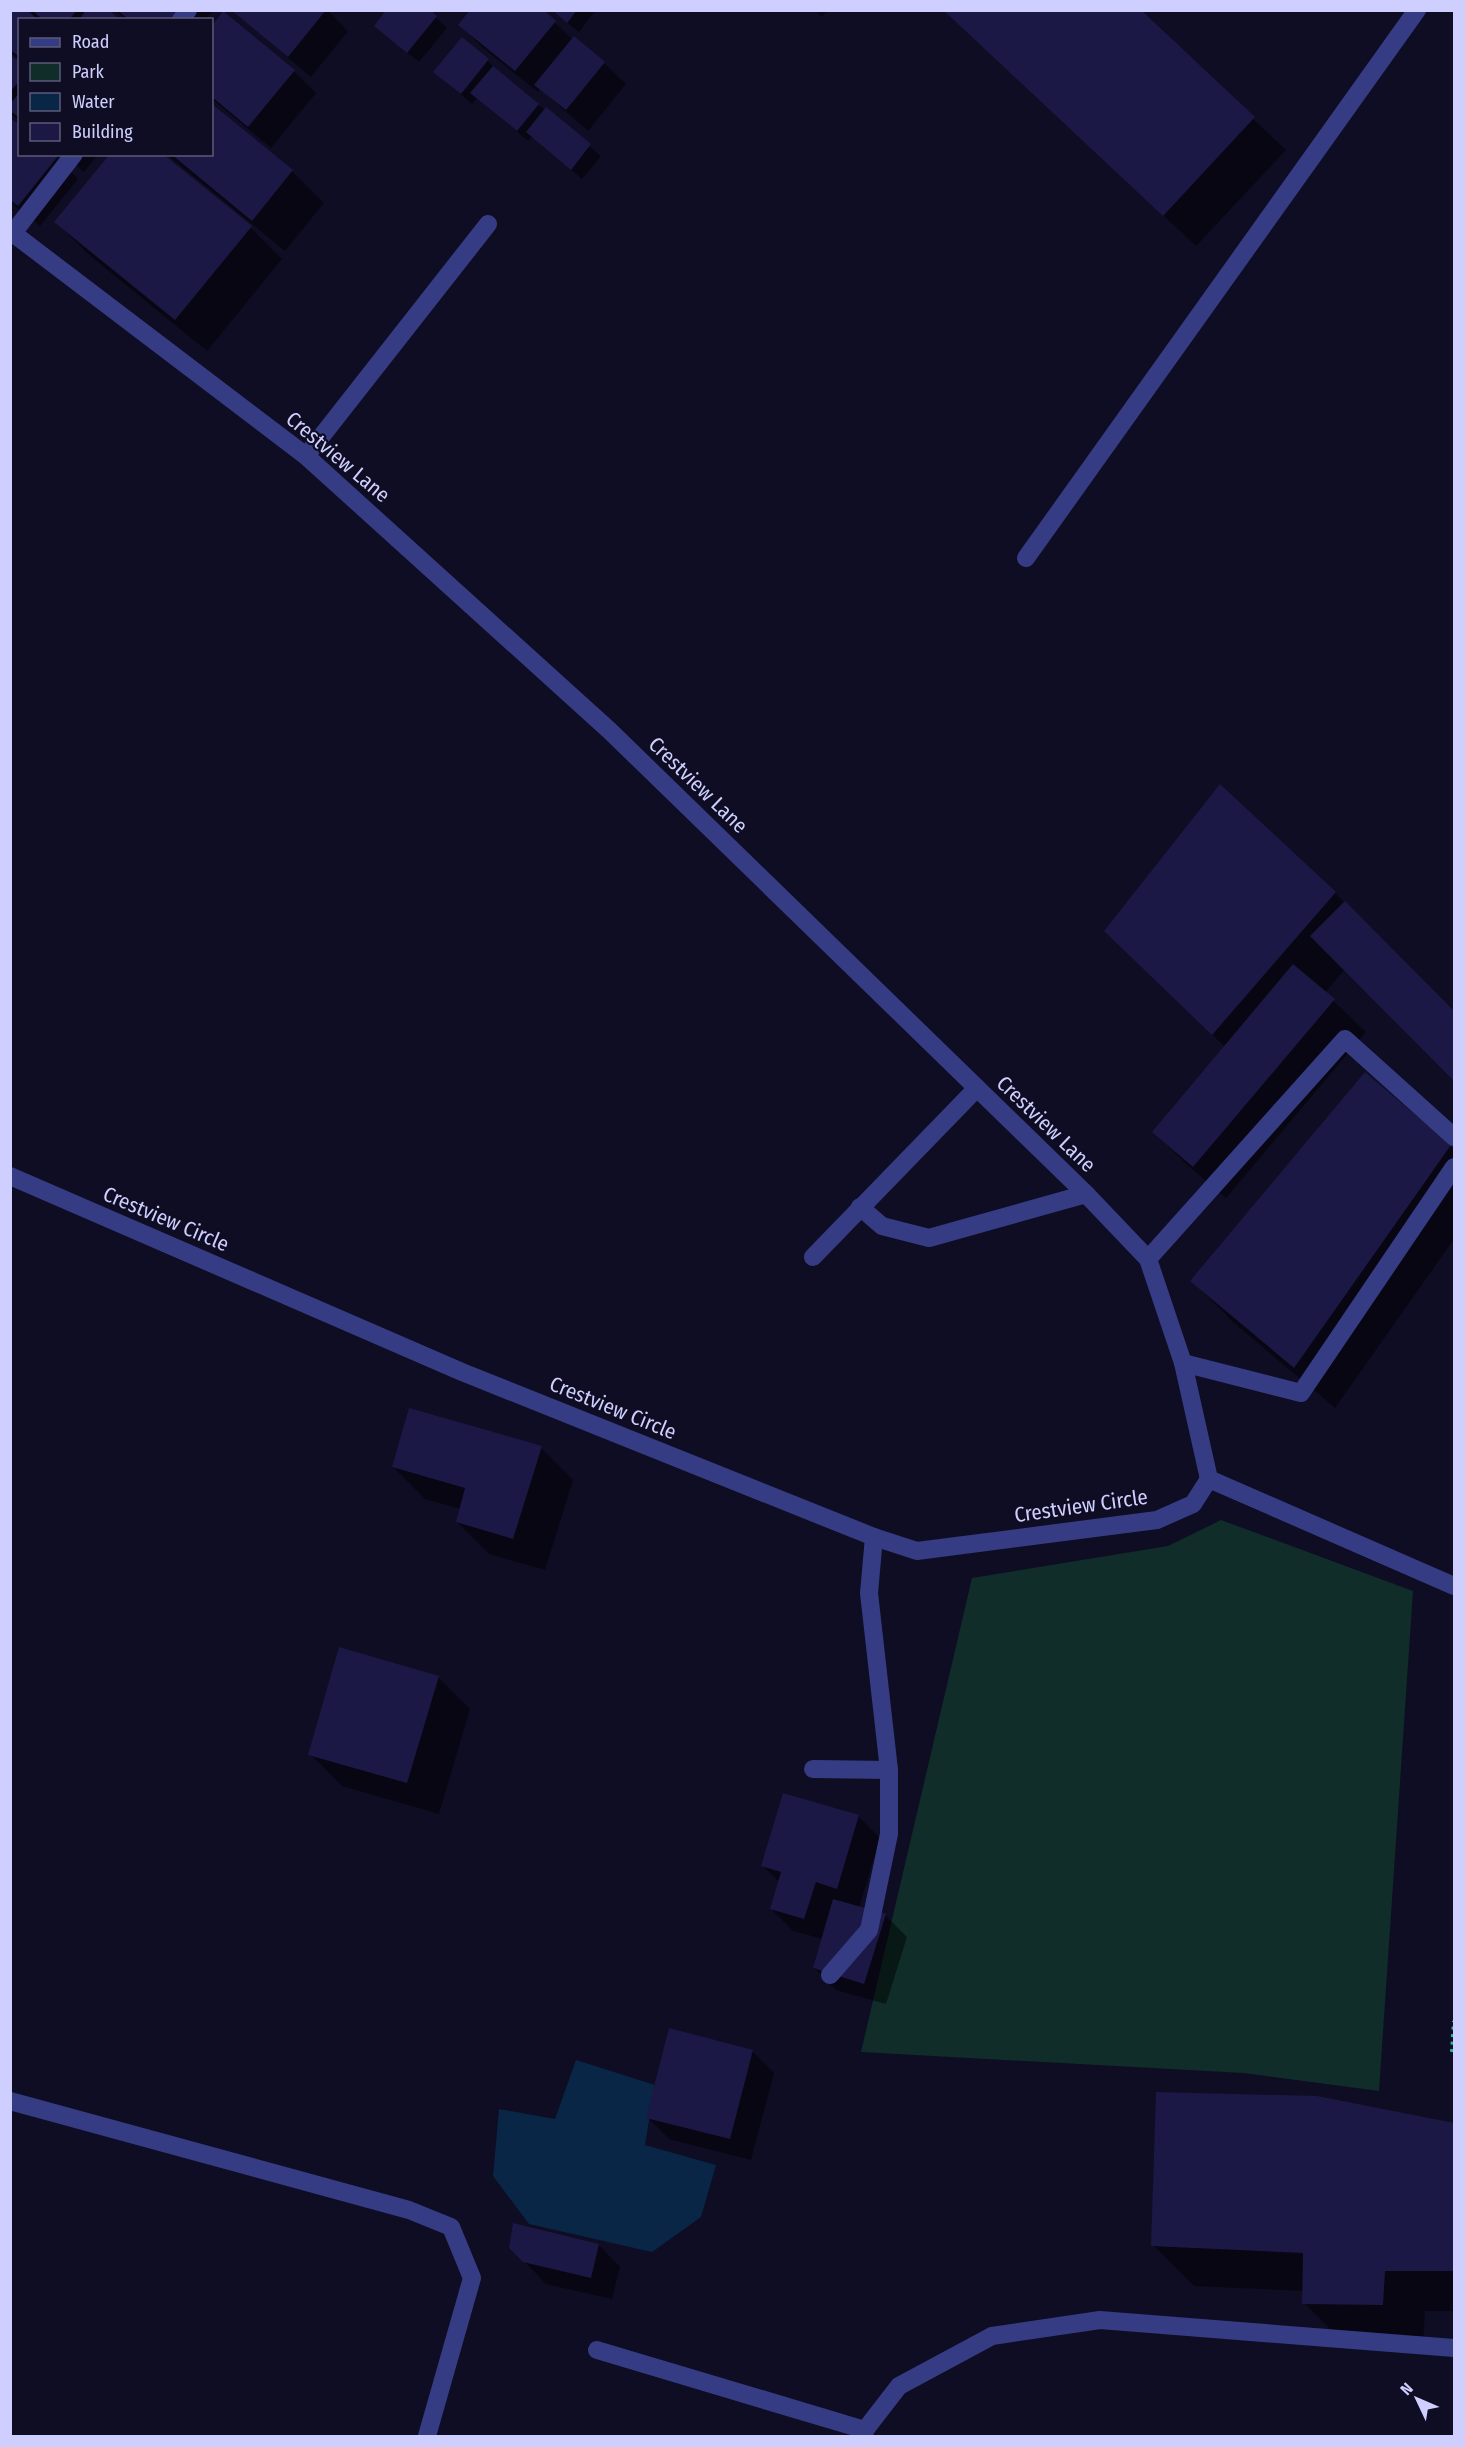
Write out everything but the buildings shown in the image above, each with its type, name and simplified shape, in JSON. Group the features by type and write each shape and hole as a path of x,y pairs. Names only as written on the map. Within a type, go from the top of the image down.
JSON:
{"street":[{"path":"1026,558 1417,10"},
{"path":"12,232 72,156"},
{"path":"306,456 488,224"},
{"name":"Crestview Lane","path":"12,232 306,456 610,731 1086,1194 1148,1259 1183,1363 1209,1479"},
{"path":"1148,1259 1345,1039 1455,1137"},
{"path":"813,1257 976,1088"},
{"path":"1183,1363 1301,1393 1455,1167"},
{"name":"Crestview Circle","path":"10,1176 462,1371 873,1537 917,1551 1157,1520 1193,1504 1209,1479"},
{"path":"860,1207 882,1226 929,1238 1086,1194"},
{"path":"1209,1479 1455,1586"},
{"path":"830,1975 869,1930 890,1834 889,1770 869,1593 873,1537"},
{"path":"813,1769 889,1770"},
{"path":"10,2101 409,2210 451,2227 472,2278 427,2436"},
{"path":"597,2350 865,2433 898,2386 992,2336 1100,2320 1455,2348"}],"path":[{"path":"1452,2052 1455,2021"}],"green space":[{"path":"1221,1520 1413,1591 1379,2091 1243,2073 861,2052 972,1578 1168,1546"}],"water":[{"path":"576,2060 655,2085 645,2145 716,2165 701,2217 652,2252 529,2224 493,2176 499,2109 555,2119"}]}
